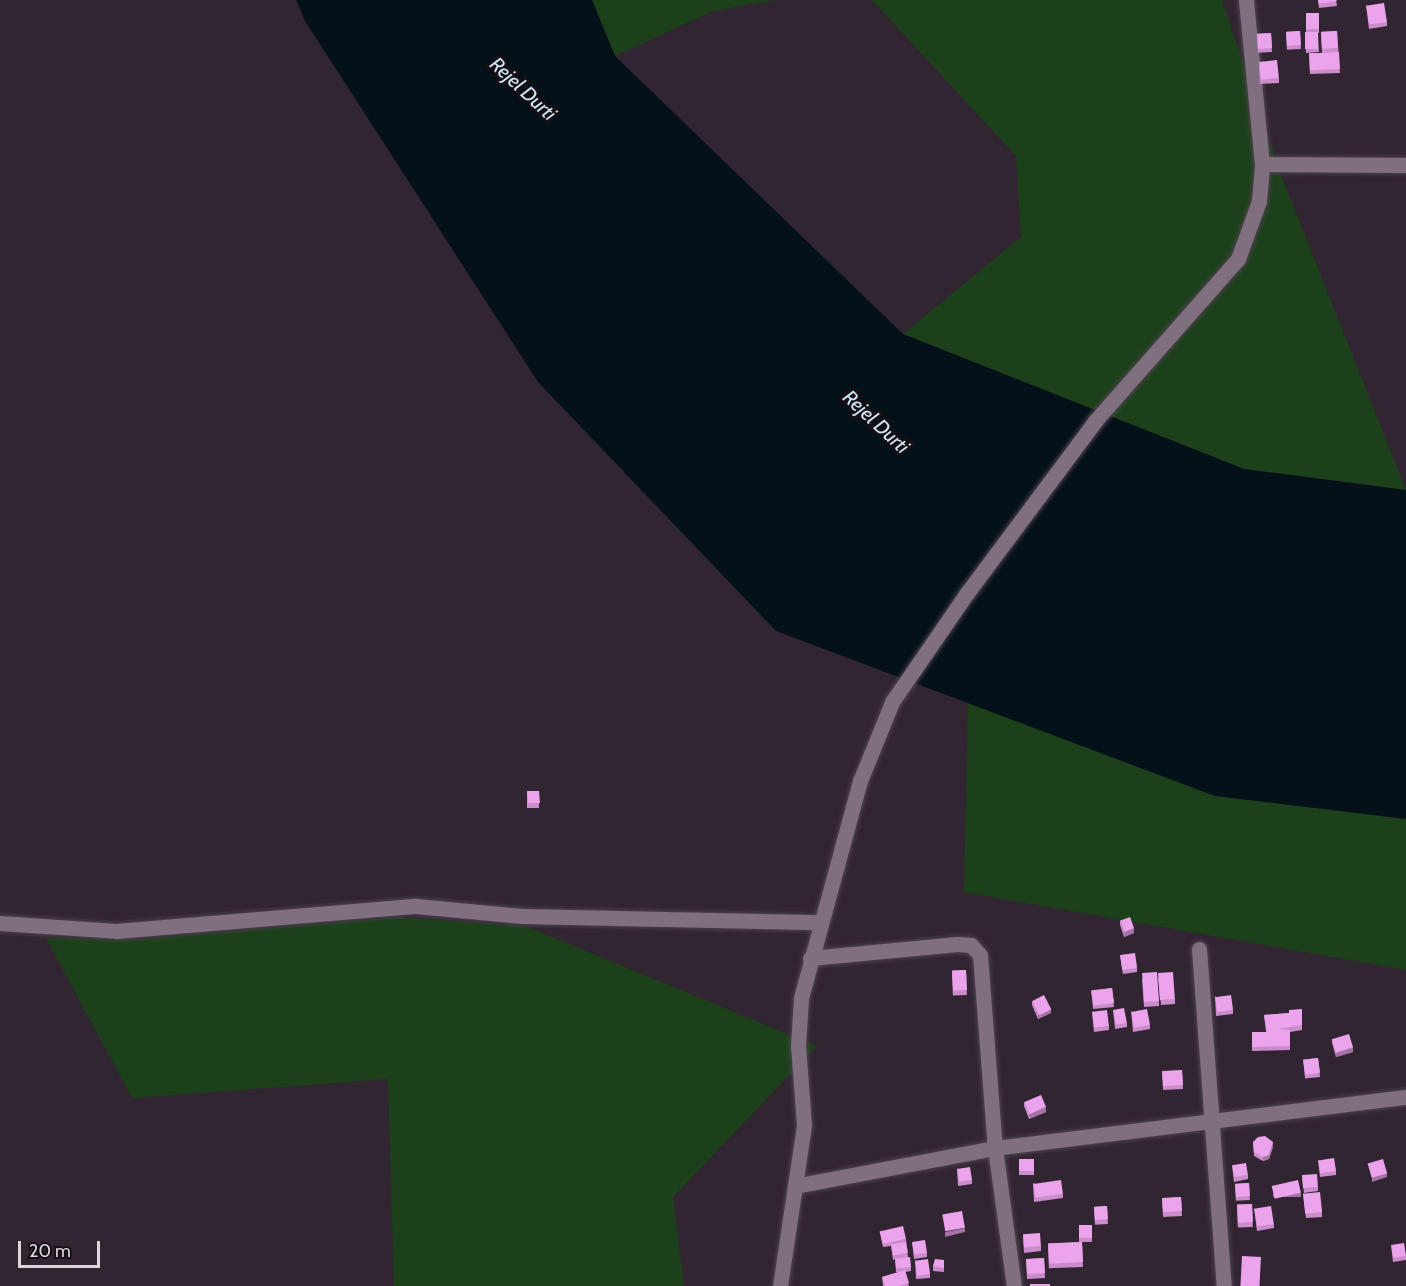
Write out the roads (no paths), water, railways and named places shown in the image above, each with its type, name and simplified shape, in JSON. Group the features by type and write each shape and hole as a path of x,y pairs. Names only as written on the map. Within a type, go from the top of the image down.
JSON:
{"street":[{"path":"780,1286 804,1125 798,1046 801,998 810,958 860,781 892,702 967,593 1095,421 1238,259 1259,201 1262,164 1245,0"},
{"path":"1262,164 1406,165"},
{"path":"0,923 116,931 416,906 522,916 820,922"},
{"path":"810,958 971,945 980,955 995,1148 1014,1286"},
{"path":"1199,949 1224,1286"},
{"path":"795,1186 995,1148 1212,1119 1406,1097"}],"water":[{"name":"Rejel Durti","path":"296,0 592,0 615,56 903,334 1244,469 1406,490 1406,819 1215,796 776,631 538,382 305,21"}]}
